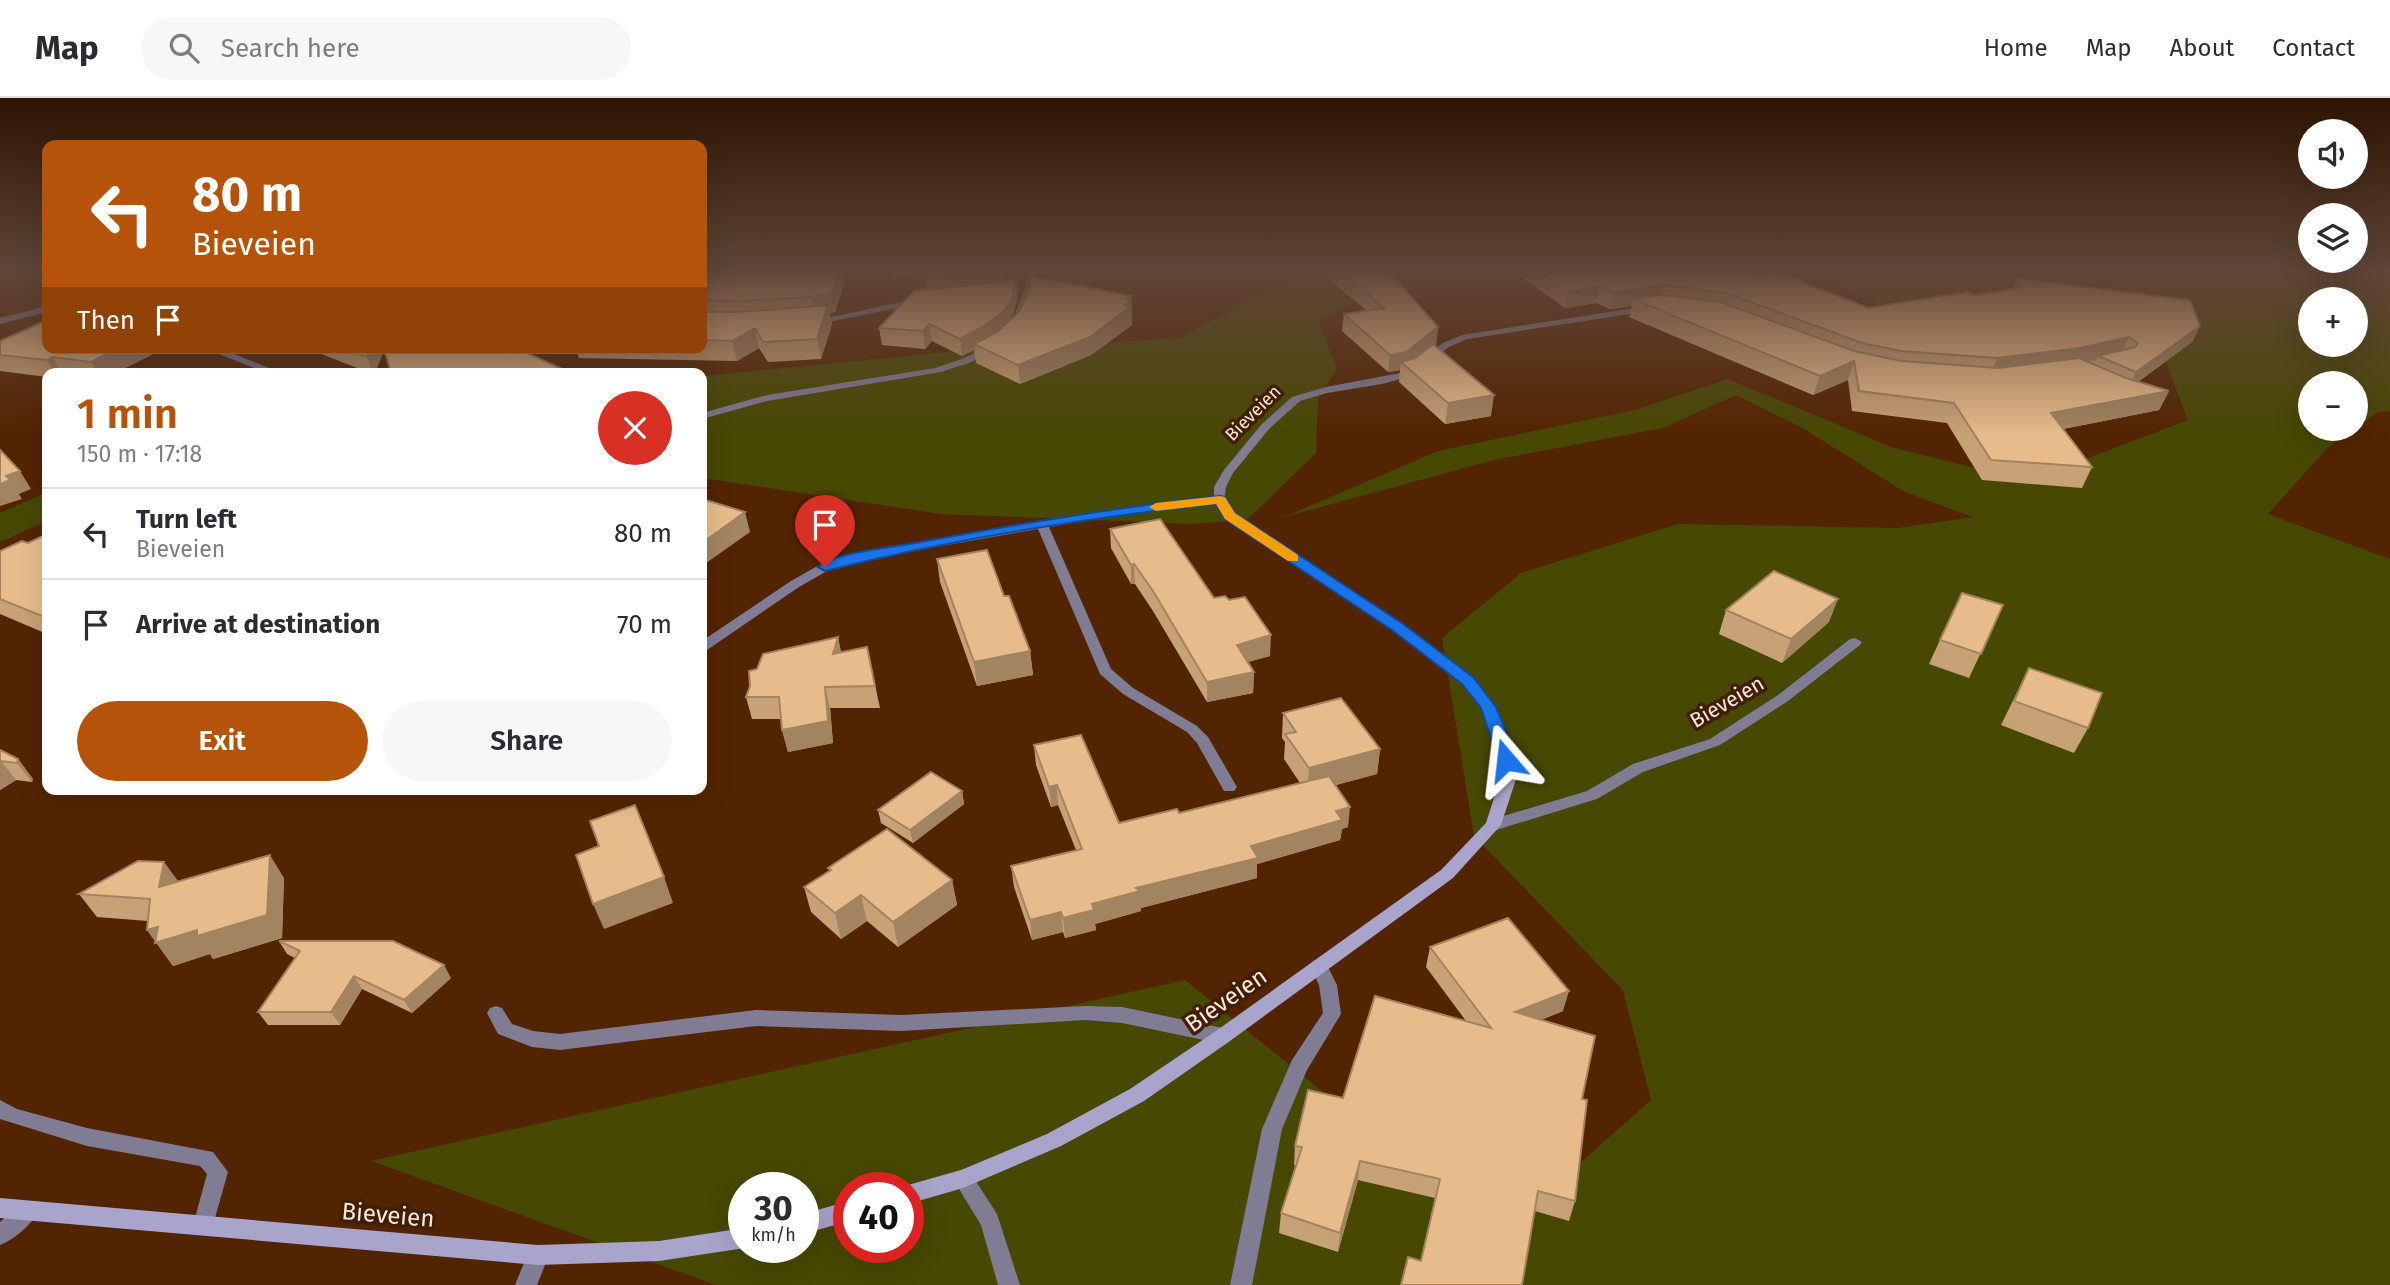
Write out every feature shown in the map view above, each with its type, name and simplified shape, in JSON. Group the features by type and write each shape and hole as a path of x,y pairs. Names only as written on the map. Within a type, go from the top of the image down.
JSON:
{"street":[{"path":"707,415 763,399 925,374 961,365 1004,339 1016,325"},
{"name":"Bieveien","path":"924,1189 964,1178 1054,1140 1137,1095 1447,874 1493,825 1509,776 1503,745 1488,707 1467,681 1397,627 1229,516 1220,500 1220,488 1228,472 1265,427 1296,399 1326,390 1408,374 1446,345 1465,337 1540,325"},
{"path":"225,354 263,368"},
{"path":"707,644 825,567 854,558 1128,510 1220,500"},
{"path":"1042,524 1105,671 1128,691 1198,734 1229,787"},
{"name":"Bieveien","path":"1493,825 1592,795 1638,768 1715,742 1783,698 1855,642"},
{"path":"1241,1285 1272,1129 1299,1066 1332,1014 1328,985 1319,966"},
{"path":"496,1013 505,1029 532,1039 560,1042 756,1018 901,1023 1085,1013 1122,1015 1223,1036"},
{"path":"0,1109 12,1116 87,1138 206,1158 218,1172 204,1225"},
{"path":"964,1178 990,1221 1009,1285"},
{"name":"Bieveien","path":"0,1208 538,1255 659,1251 728,1240"},
{"path":"0,1235 27,1212"},
{"path":"526,1285 538,1255"}],"shaded area":[{"path":"1204,325 1319,325 1337,369 1318,398 1316,453 1248,519 1192,524 941,514 707,479 707,376 958,351 1181,338"},
{"path":"2152,325 2298,325 2298,357 2368,357 2368,325 2390,325 2390,411 2378,412 2368,419 2368,371 2298,371 2298,441 2336,441 2268,514 2390,559 2390,1285 716,1285 371,1161 1185,980 1499,1235 1651,1100 1623,990 1474,836 1442,638 1521,573 1678,524 1898,528 1973,517 1905,492 1801,427 1736,395 1663,428 1494,460 1284,517 1438,451 1635,410 1728,379 1894,448 2028,481 2188,420"},
{"path":"42,494 42,523 0,542 0,513"}],"building":[{"path":"35,325 42,325 42,354 107,354 91,362 0,355 0,341"},
{"path":"707,325 821,325 817,339 763,342 755,328 732,341 707,340"},
{"path":"881,325 928,325 923,331 879,328"},
{"path":"932,325 985,325 960,339"},
{"path":"1004,325 1105,325 1090,337 1018,365 974,344"},
{"path":"1357,325 1438,327 1406,352 1390,355"},
{"path":"1697,325 1784,325 1854,351 1901,361 1998,368 2079,358 2126,378 2169,391 2051,413 2092,467 1991,460 1954,403 1859,391 1854,361 1820,376"},
{"path":"1814,325 2200,326 2136,372 2098,356 2135,347 2138,343 2129,337 2080,348 1997,358 1901,351 1862,343"},
{"path":"1433,344 1494,395 1448,403 1401,362 1415,358"},
{"path":"386,354 529,354 560,368 390,368"},
{"path":"0,450 20,471 6,476 10,480 0,484"},
{"path":"707,501 745,512 707,539"},
{"path":"1160,519 1214,598 1225,596 1229,600 1245,597 1271,635 1237,645 1254,672 1207,682 1153,591 1134,564 1131,565 1110,529"},
{"path":"42,536 42,616 0,599 0,551 22,541 28,543"},
{"path":"987,550 1004,596 1009,596 1030,651 974,662 937,559"},
{"path":"1774,571 1838,599 1791,639 1726,610"},
{"path":"1962,593 2003,605 1981,654 1940,640"},
{"path":"838,637 833,654 867,647 875,686 825,687 828,721 782,730 779,697 746,697 750,686 749,671 757,669 763,654"},
{"path":"2029,668 2102,693 2088,728 2014,701"},
{"path":"1341,698 1380,749 1309,768 1285,734 1296,732 1283,713"},
{"path":"1081,735 1119,823 1177,809 1179,813 1329,776 1350,807 1336,811 1342,820 1251,846 1258,858 1136,888 1140,891 1092,904 1094,910 1063,918 1061,912 1030,920 1011,866 1082,849 1057,785 1049,787 1034,745"},
{"path":"0,750 18,759 17,763 0,761"},
{"path":"931,772 962,791 910,830 878,810"},
{"path":"635,805 664,877 593,904 576,855 599,846 590,821"},
{"path":"887,829 952,880 893,922 861,895 835,913 804,887 831,870 828,868"},
{"path":"270,855 267,915 197,936 197,930 155,943 158,927 147,930 150,899 79,894 138,861 164,862 159,887"},
{"path":"1508,918 1569,991 1515,1012 1595,1036 1582,1099 1587,1100 1575,1201 1538,1191 1522,1285 1401,1285 1408,1257 1421,1261 1440,1179 1360,1161 1340,1233 1281,1213 1302,1147 1295,1146 1308,1090 1343,1098 1375,996 1491,1028 1430,947"},
{"path":"279,941 393,941 444,965 404,1000 354,976 331,1012 258,1012 300,951"}],"slow traffic":[{"path":"1156,507 1220,500 1229,516 1293,558"}],"route":[{"path":"825,567 854,558 1042,524 1128,510 1220,500 1229,516 1397,627 1467,681 1488,707 1506,760"}]}
